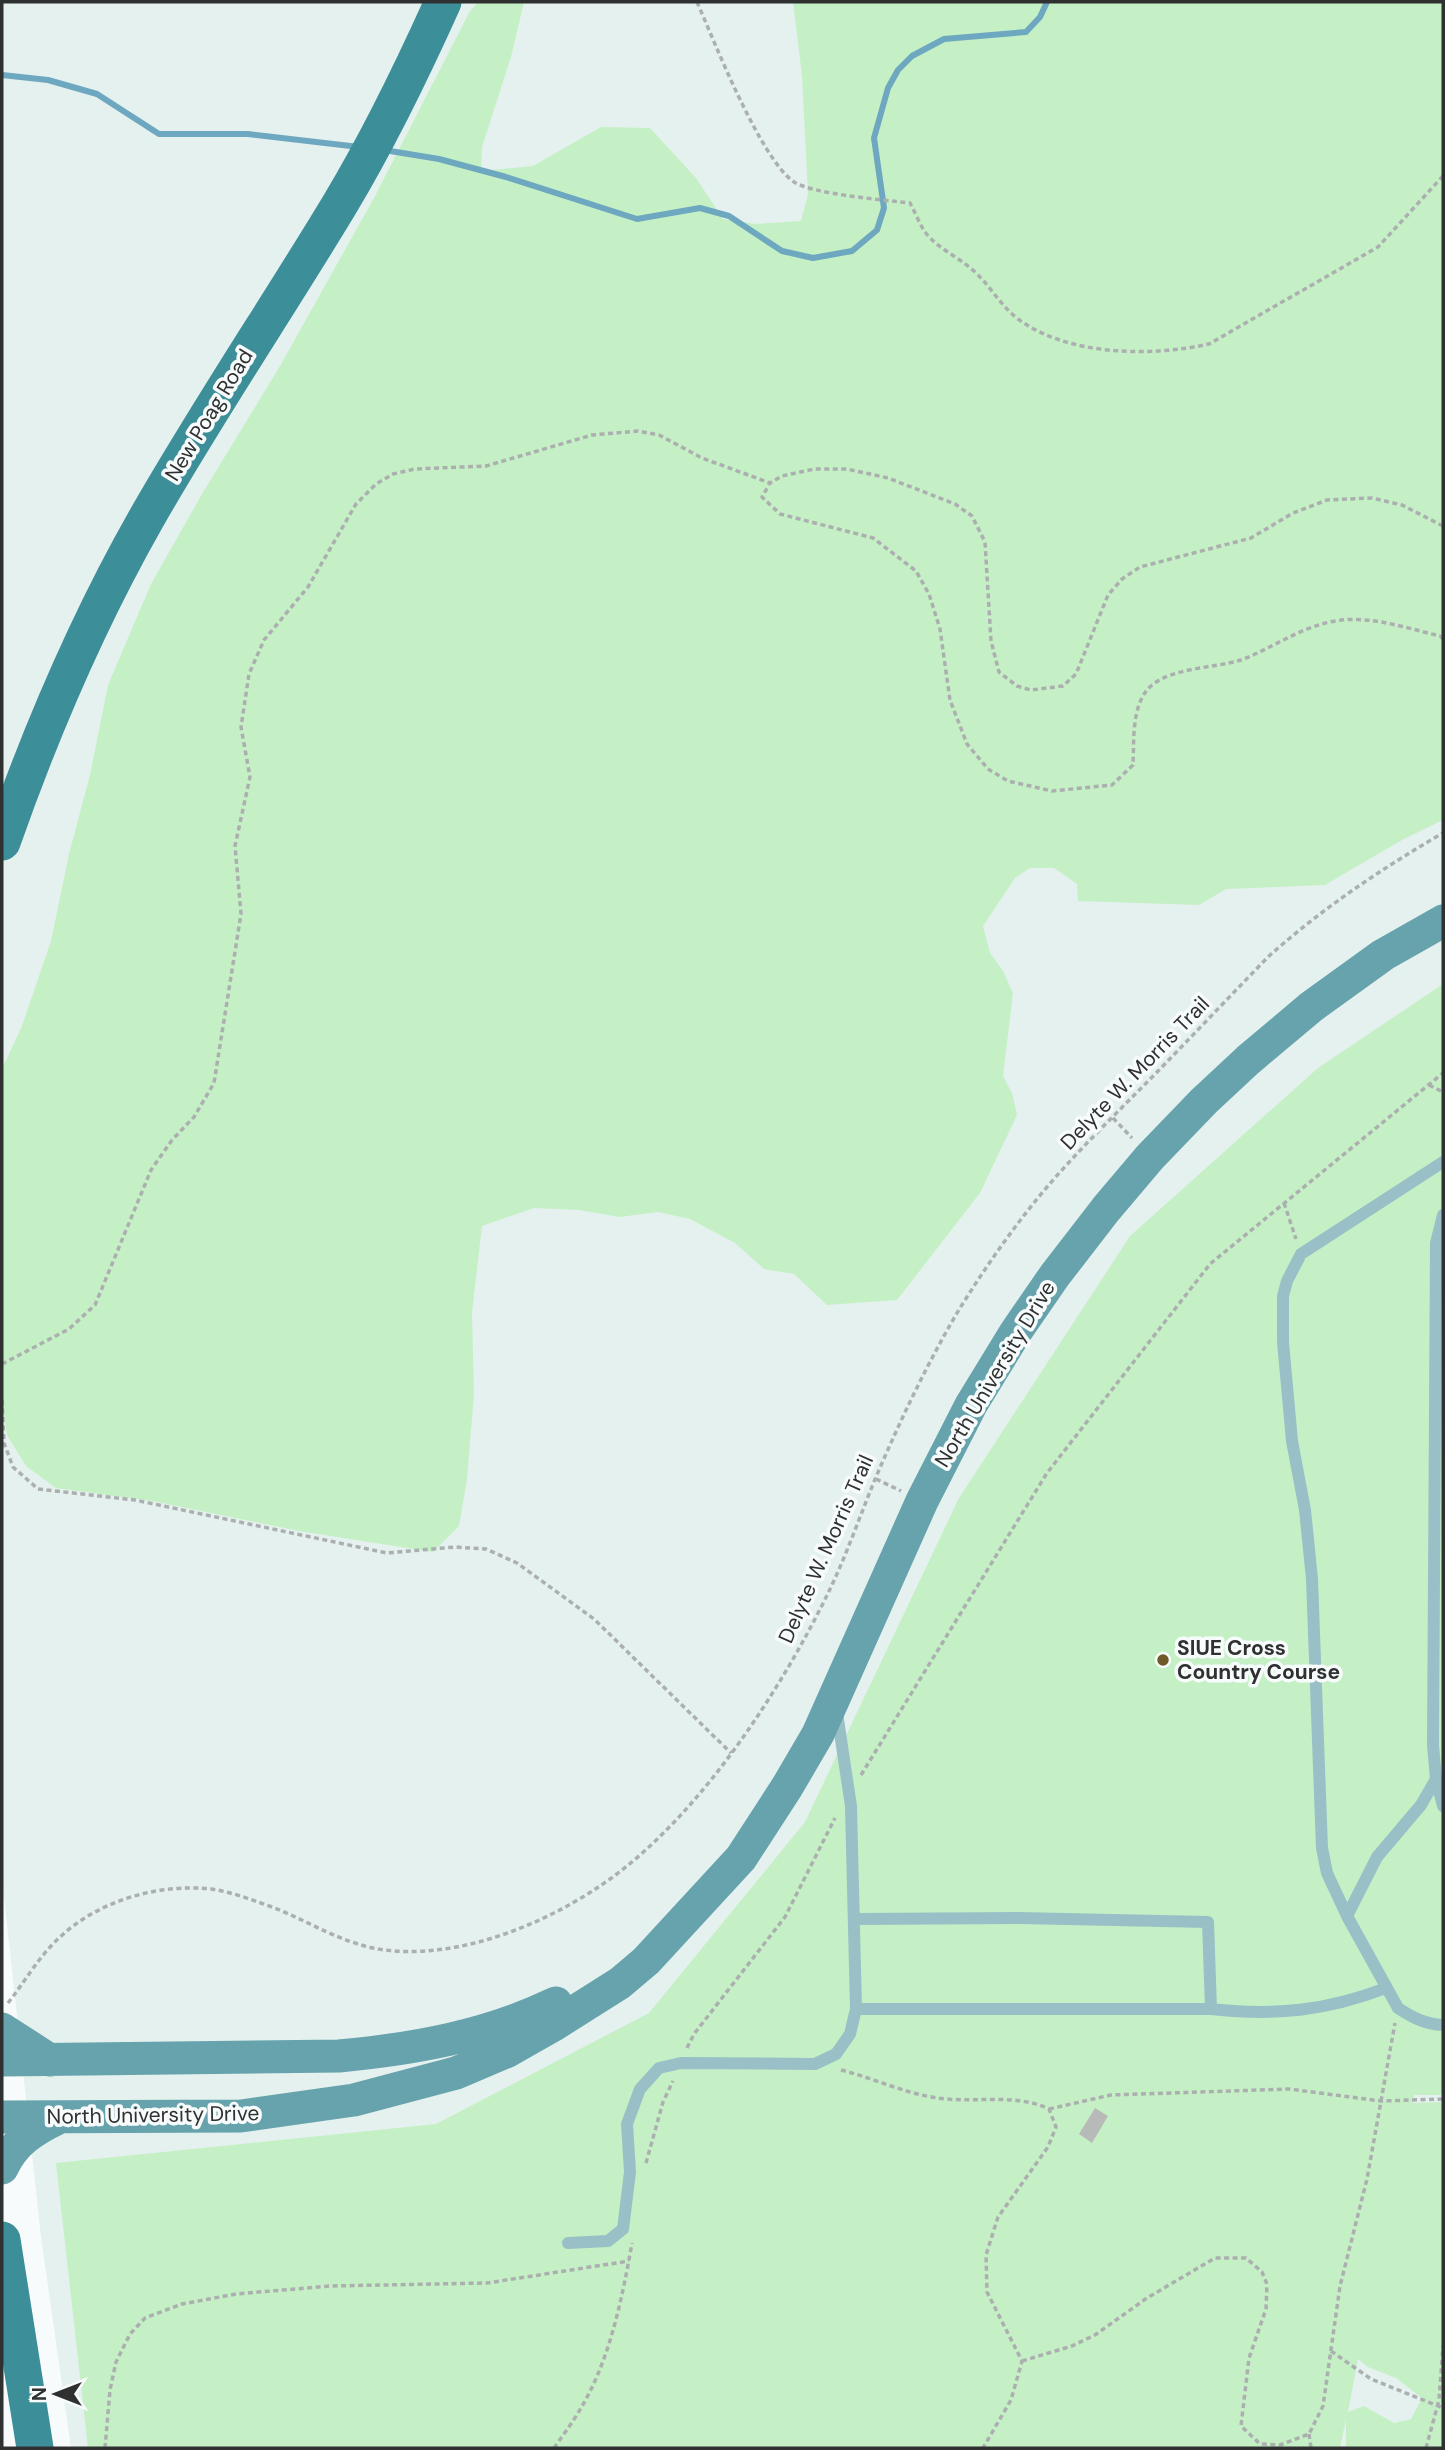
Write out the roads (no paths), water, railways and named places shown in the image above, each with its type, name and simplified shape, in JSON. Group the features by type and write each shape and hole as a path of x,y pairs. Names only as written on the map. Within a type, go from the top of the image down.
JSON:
{"main road":[{"name":"New Poag Road","path":"2,842 52,711 96,615 198,430 341,202 381,131 443,2"},
{"name":"North University Drive","path":"2,2117 241,2116 354,2100 446,2076 508,2050 595,2001 621,1983 646,1961 741,1858 818,1734 922,1501 971,1405 1035,1304 1106,1209 1150,1157 1248,1060 1311,1007 1383,955 1443,921"},
{"name":"North University Drive","path":"2,2060 338,2056 394,2051 449,2041 535,2013 576,1993 674,1930"},
{"path":"2,2029 50,2060"},
{"path":"2,2168 7,2156 20,2140 38,2127 58,2118"},
{"path":"2,2240 35,2448"}],"lane":[{"path":"1443,1162 1301,1254 1287,1281 1283,1296 1283,1342 1292,1441 1312,1579 1322,1848 1327,1873 1347,1916 1398,2008 1427,2024 1443,2025"},
{"path":"1443,1215 1436,1243 1434,1308 1433,1745 1436,1779 1443,1806"},
{"path":"568,2243 608,2241 623,2229 630,2172 626,2124 640,2089 659,2068 681,2063 815,2064 836,2054 850,2034 856,2009 850,1794 835,1699"},
{"path":"1347,1916 1377,1857 1421,1805 1436,1779"},
{"path":"854,1919 1019,1918 1209,1922 1211,2009"},
{"path":"856,2009 1211,2009 1287,2013 1325,2007 1386,1988"}],"waterway":[{"path":"384,150 439,159 506,177 637,219 700,208 729,216 782,251 813,258 852,251 877,230 884,208 874,138 888,88 898,70 912,56 944,39 1026,32 1040,17 1047,2"},
{"path":"2,75 48,80 97,94 159,134 248,134 359,147"}],"place":[{"name":"SIUE Cross Country Course","path":"1163,1660"}]}
